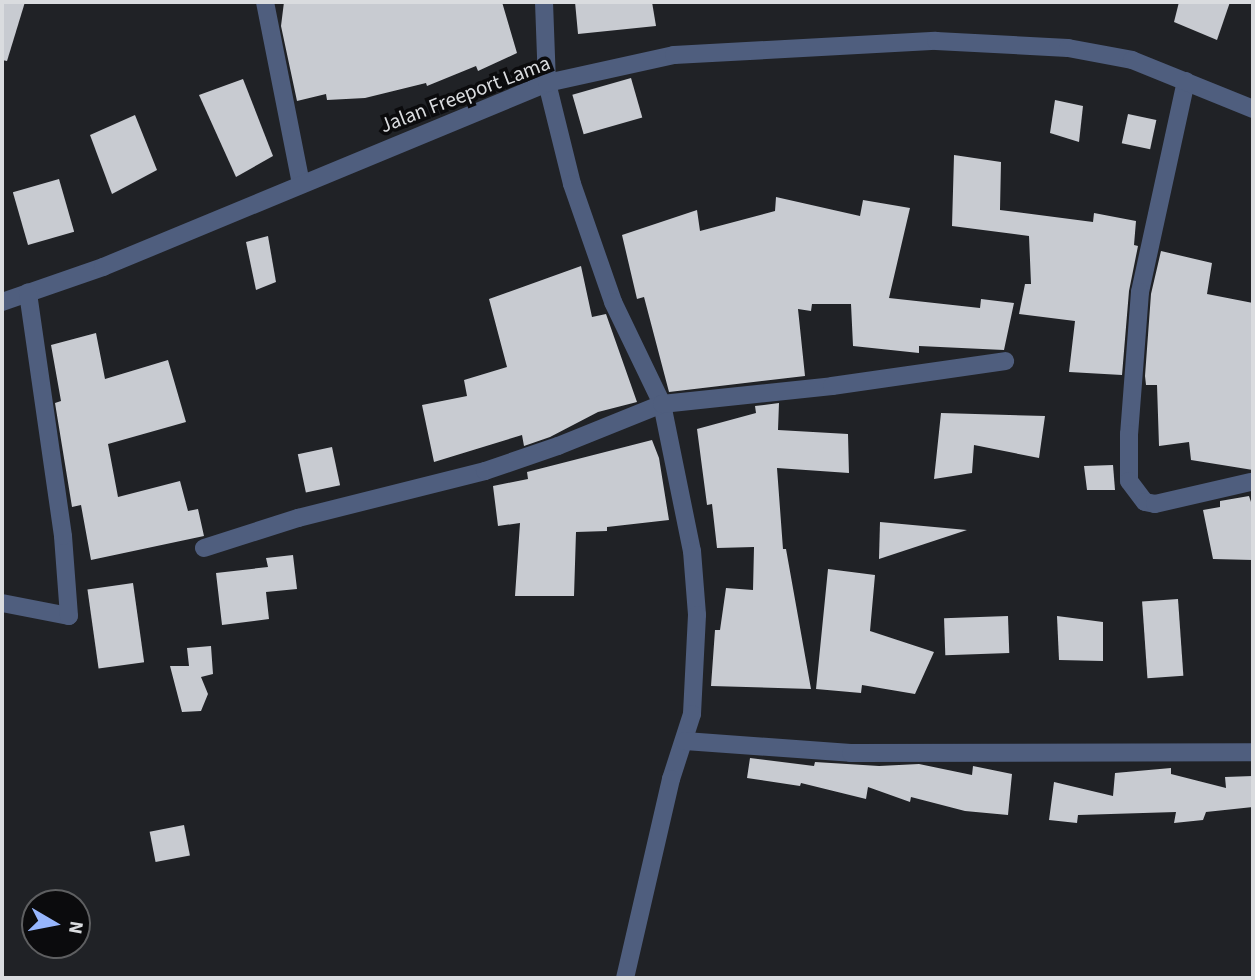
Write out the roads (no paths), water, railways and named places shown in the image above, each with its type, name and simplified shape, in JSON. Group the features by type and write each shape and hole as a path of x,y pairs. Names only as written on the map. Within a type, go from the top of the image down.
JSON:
{"street":[{"path":"265,2 301,184"},
{"path":"544,2 547,83 572,184 613,302 662,404 692,551 697,615 692,714 671,779 625,978"},
{"name":"Jalan Freeport Lama","path":"2,302 103,267 547,83 674,55 936,41 1068,48 1132,60 1253,109"},
{"path":"1186,80 1140,292 1129,434 1129,481 1145,502 1156,504 1251,482"},
{"path":"2,603 69,616 63,536 28,293"},
{"path":"204,548 298,518 485,471 558,446 662,404 832,386 1005,361"},
{"path":"685,741 851,753 1253,752"}]}
